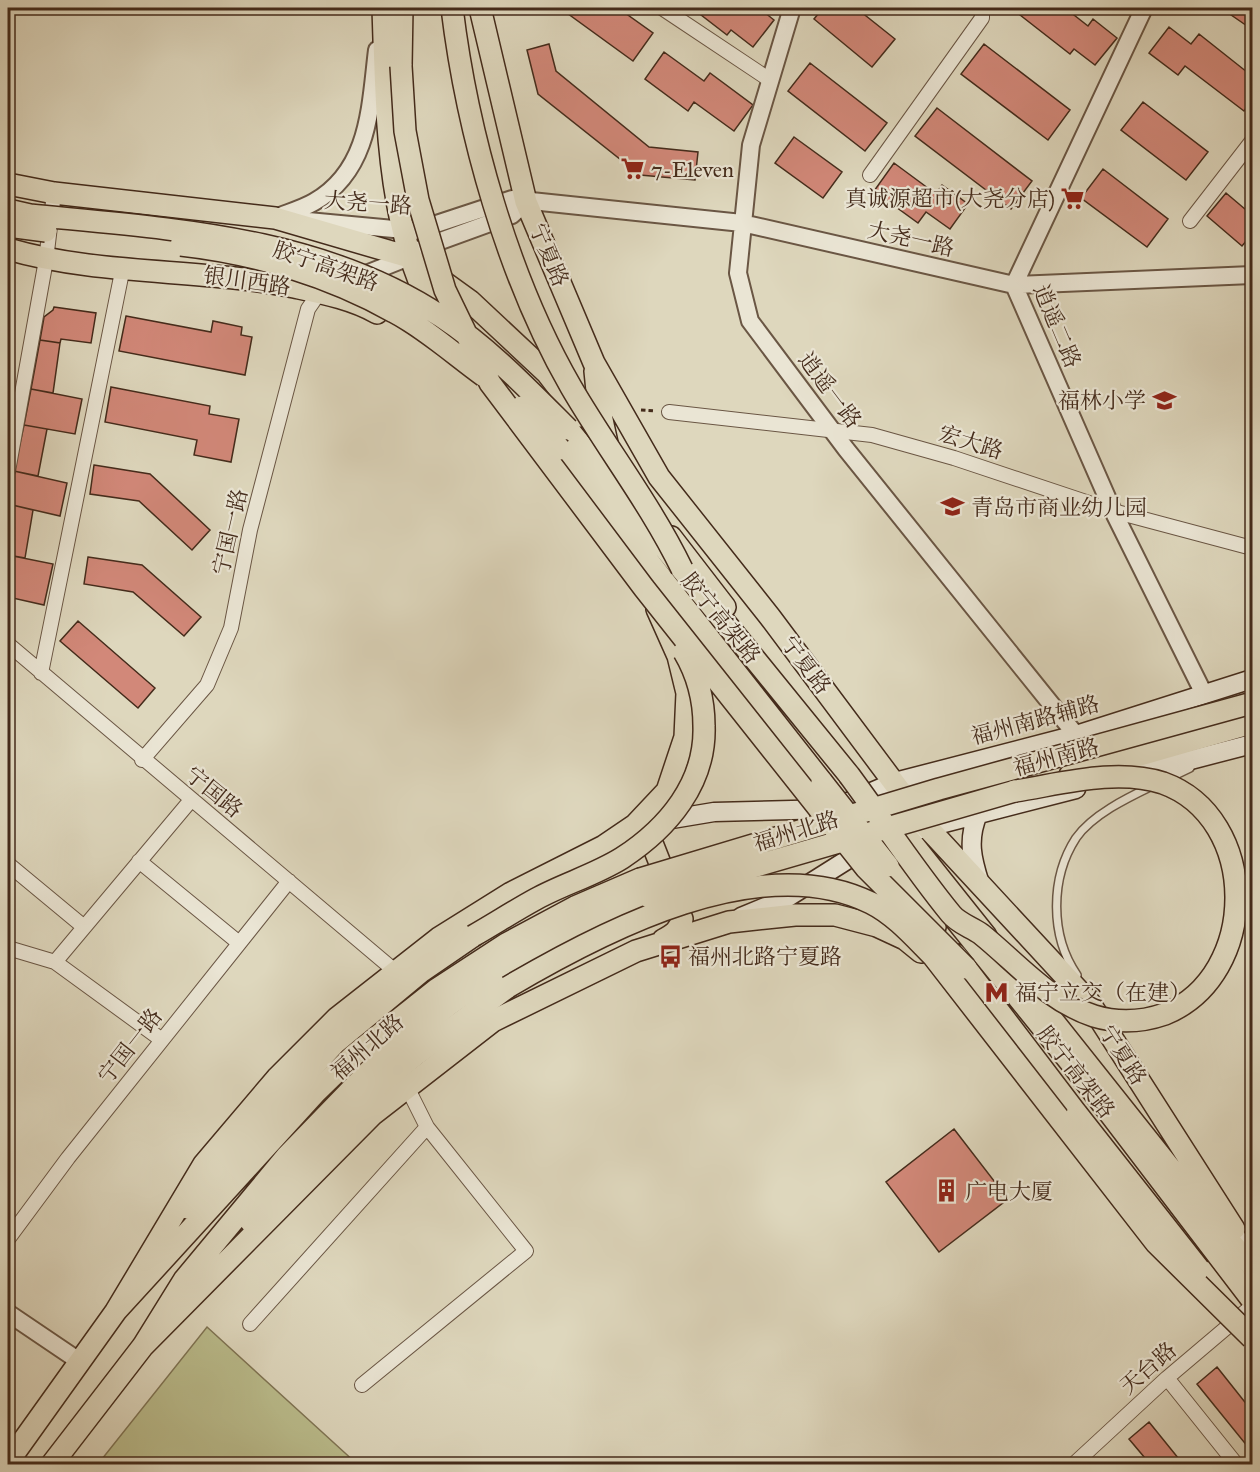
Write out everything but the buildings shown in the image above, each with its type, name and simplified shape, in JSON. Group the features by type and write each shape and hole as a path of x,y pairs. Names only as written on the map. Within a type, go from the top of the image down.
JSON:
{"main road":[{"path":"382,8 386,112 409,257 443,332 659,617"},
{"path":"402,8 400,66 405,132 416,188 445,290 490,383 645,581 832,809 867,840 980,999 1252,1348"},
{"path":"452,8 475,138 504,234 537,317 570,385 661,526 682,569"},
{"name":"宁夏路","path":"480,8 526,202 594,363 659,477 895,782 927,827 1089,1002 1252,1255"},
{"path":"8,184 54,194 274,218 409,257"},
{"name":"胶宁高架路","path":"8,210 30,215 142,226 291,250 367,277 442,317 511,371 568,429 849,775 953,916 1075,1068 1252,1300"},
{"name":"胶宁高架路","path":"8,226 193,247 260,259 336,284 395,312 506,391 560,449 1252,1338"},
{"name":"银川西路","path":"8,249 46,260 248,278 319,292 368,308 407,330 444,353 493,396"},
{"name":"宁夏路","path":"409,257 471,301 547,373 730,614 1221,1232 1252,1266"},
{"path":"594,363 598,400 610,456"},
{"path":"150,1251 254,1131 335,1043 422,971 473,936 535,899 621,858 660,828 691,788 705,744 704,708 693,666 645,581 540,441 493,396"},
{"path":"116,1311 204,1164 226,1135 277,1078 329,1026 394,971 439,938 511,893 604,846 635,825 667,791 685,737 687,693 678,656 645,581 605,548"},
{"name":"胶宁高架路","path":"645,581 800,786 866,868 966,968"},
{"name":"福州南路辅路","path":"832,809 870,790 895,782 1076,735 1252,679"},
{"name":"福州南路","path":"859,813 1252,703"},
{"name":"福州南路","path":"867,840 1015,791 1252,723"},
{"path":"143,1346 281,1210 330,1155 407,1087 493,1021 636,951 729,922 785,899 867,840 905,834 1252,744"},
{"path":"953,916 981,934 1044,988 1071,1006 1110,1020 1133,1022 1181,1009 1213,986 1227,971 1238,951 1246,929 1249,905 1248,883 1241,856 1231,834 1210,811 1195,800 1163,783 1135,778 1092,780 1015,791"},
{"path":"635,825 714,812 832,809"},
{"name":"福州北路","path":"52,1464 143,1346 184,1280 250,1199 332,1107 378,1062 450,1004 511,962 583,925 644,888 859,813"},
{"path":"978,814 971,830 970,846 981,885"},
{"path":"635,825 642,827 652,843 682,919 680,927 674,934 653,946"},
{"name":"福州北路","path":"8,1462 116,1311 316,1092 391,1023 437,989 506,944 574,907 644,888 867,840"},
{"path":"190,1298 298,1167 367,1095 417,1054 507,987 563,955 618,929 704,897 751,887 816,886 870,903 905,927 933,956 1156,1243 1252,1338"},
{"path":"729,922 795,915 835,915 877,926 905,939 980,999"}],"street":[{"path":"274,218 314,202 347,176 364,142 382,8"},
{"path":"662,8 770,80"},
{"name":"逍遥一路","path":"792,8 751,145 738,273 750,321 831,430 1076,735"},
{"path":"870,175 982,18 982,8"},
{"name":"逍遥二路","path":"1144,8 1014,285 1113,511 1204,694"},
{"path":"1190,221 1252,141"},
{"path":"8,471 46,260 54,194"},
{"name":"大尧一路","path":"274,218 415,231 512,199 742,223 1014,285 1252,275"},
{"name":"大尧一路","path":"319,292 409,257 424,247 512,215 526,202"},
{"path":"41,673 123,267"},
{"name":"宁国一路","path":"142,760 207,685 231,628 250,530 308,309 319,292"},
{"name":"宏大路","path":"669,412 872,435 954,458 1113,511 1252,548"},
{"name":"宁国路","path":"8,644 142,760 289,880 394,971"},
{"path":"55,962 190,800"},
{"path":"139,861 239,943"},
{"path":"8,864 84,927"},
{"name":"宁国一路","path":"8,1239 289,880"},
{"path":"8,948 55,962 162,1040"},
{"path":"362,1385 526,1251 427,1127 407,1087"},
{"path":"250,1323 427,1127"},
{"name":"天台路","path":"1074,1464 1167,1378 1252,1306"},
{"path":"8,1313 79,1361"},
{"path":"1167,1378 1236,1464"}],"lane":[{"path":"1216,754 1113,806 1076,837 1059,874 1057,927 1073,970 1172,1115 1252,1255"}],"green space":[{"path":"207,1327 356,1463 98,1464"}],"place":[{"name":"7-Eleven","path":"633,169"},
{"name":"真诚源超市(大尧分店)","path":"1073,198"},
{"name":"福林小学","path":"1164,400"},
{"name":"青岛市商业幼儿园","path":"953,507"},
{"name":"福州北路宁夏路","path":"670,956"},
{"name":"福宁立交（在建）","path":"997,992"},
{"name":"广电大厦","path":"947,1191"}]}
